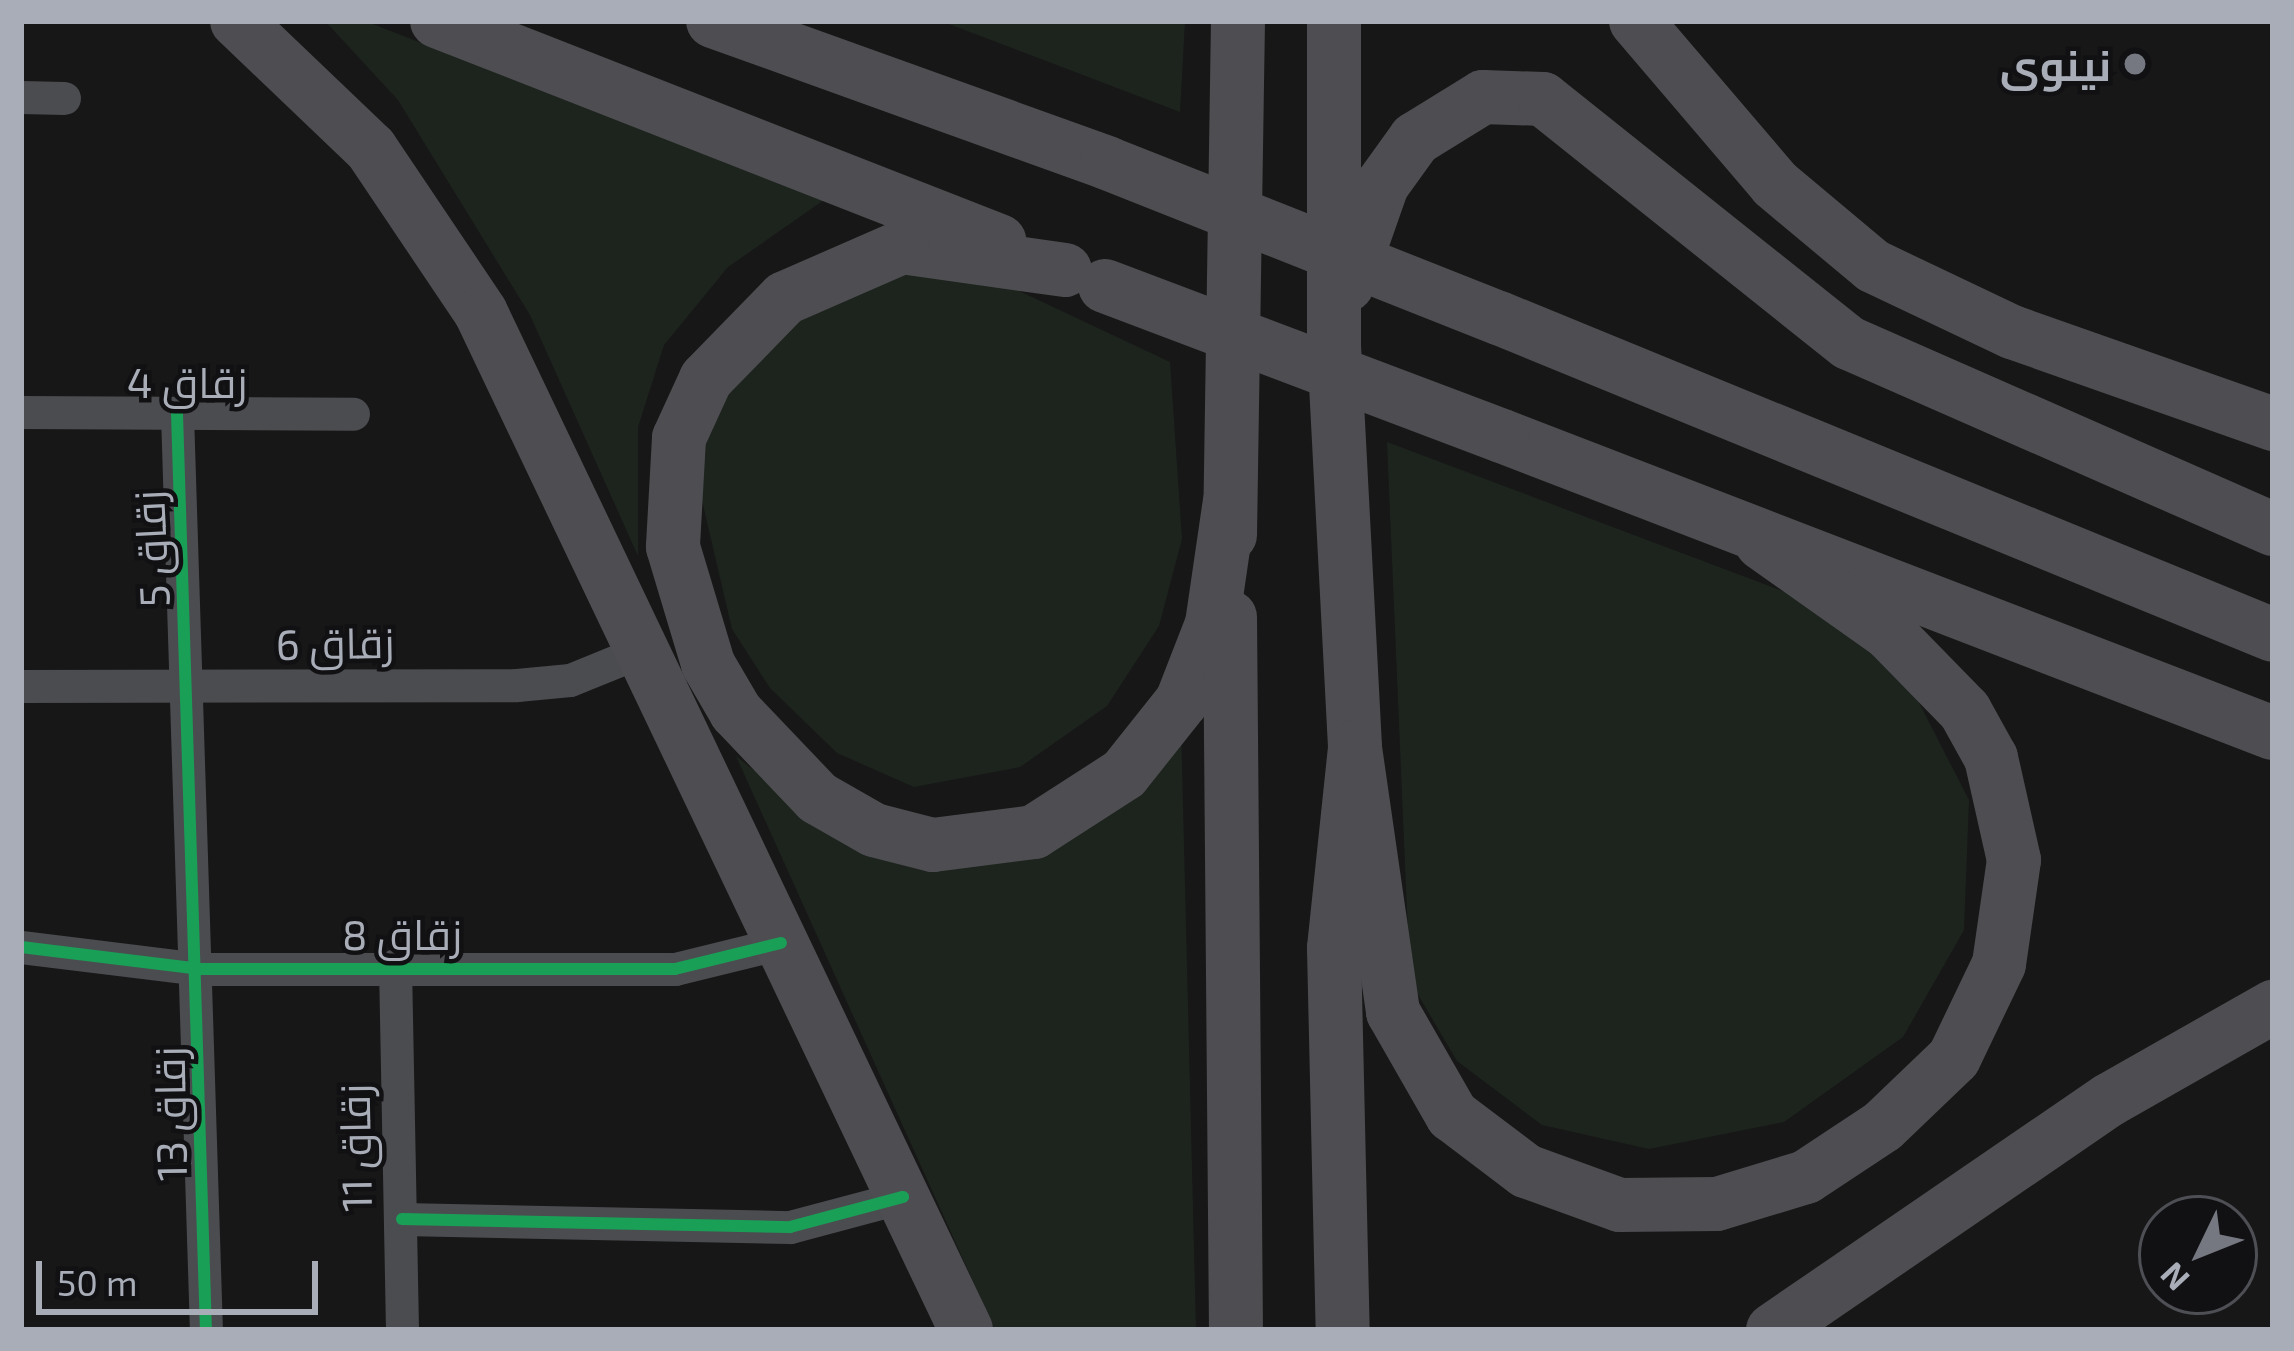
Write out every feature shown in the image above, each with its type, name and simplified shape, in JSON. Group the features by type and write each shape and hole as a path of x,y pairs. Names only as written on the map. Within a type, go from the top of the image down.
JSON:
{"highway":[{"path":"237,21 371,149 431,231 644,650 966,1330"},
{"path":"437,21 1085,278 1502,436 1762,543 2273,734"},
{"path":"713,21 1107,163 2273,635"},
{"path":"758,21 816,58"},
{"path":"1236,1330 1230,501 1238,21"},
{"path":"1334,21 1334,346 1355,748 1394,1012 1452,1115 1526,1172 1620,1205 1717,1204 1806,1177 1883,1126 1954,1058 1999,964 2014,860 1991,758 1965,711 1889,633 1762,543"},
{"path":"1636,21 1775,184 1873,266 2012,332 2273,424"},
{"path":"1334,346 1398,157 1459,105 1544,99 1849,343 2273,530"},
{"path":"1085,278 902,247 785,298 706,379 679,438 674,547 708,664 736,712 818,798 874,830 933,845 1034,832 1124,774 1182,701 1212,624 1230,501"},
{"path":"1343,1330 1334,948 1355,748"},
{"path":"1773,1330 2109,1100 2273,1006"}],"street":[{"path":"21,98 64,98"},
{"name":"زقاق 4","path":"21,412 353,414"},
{"name":"زقاق 5","path":"177,414 199,969"},
{"name":"زقاق 6","path":"21,686 517,685 570,680 644,650"},
{"name":"زقاق 8","path":"21,947 199,969 395,965 704,968 781,943"},
{"name":"زقاق 11","path":"395,965 402,1330"},
{"name":"زقاق 13","path":"199,969 206,1330"},
{"path":"401,1220 790,1227 903,1197"}],"shaded area":[{"path":"325,21 365,21 824,200 728,267 664,345 638,427 638,556 530,315 398,100"},
{"path":"941,21 1185,21 1180,112"},
{"path":"870,266 1000,282 1170,362 1182,539 1159,626 1107,706 1020,767 914,787 837,753 770,688 732,629 693,462 753,332"},
{"path":"1387,442 1825,607 1896,658 1969,800 1964,930 1903,1037 1784,1122 1649,1149 1542,1125 1457,1061 1410,981"},
{"path":"1181,725 1196,1330 995,1330 736,756 775,787 954,851"}],"cycle path":[{"path":"177,414 206,1330"},
{"path":"21,947 199,969 675,969 781,943"},
{"path":"402,1219 790,1227 903,1197"}],"place":[{"name":"نينوى","path":"2135,64"}]}
